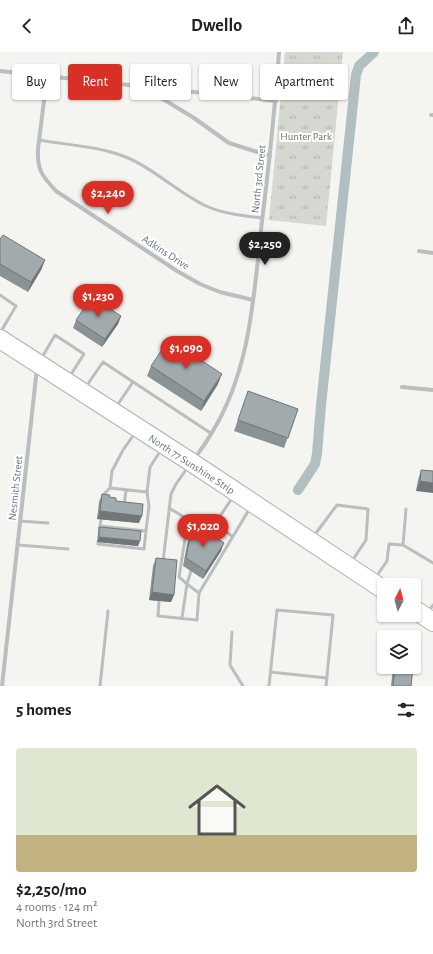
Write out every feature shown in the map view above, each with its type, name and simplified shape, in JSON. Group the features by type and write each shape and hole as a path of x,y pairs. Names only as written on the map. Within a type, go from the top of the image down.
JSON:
{"main road":[{"name":"North 77 Sunshine Strip","path":"0,339 191,462 377,585"}],"street":[{"name":"North 3rd Street","path":"191,462 212,434 227,404 238,374 247,337 253,300 270,156 280,52"},
{"path":"0,71 12,73"},
{"path":"60,78 130,86"},
{"path":"191,92 276,101"},
{"name":"Adkins Drive","path":"44,100 38,158 42,176 56,191 177,271 200,284 230,296 253,300"},
{"path":"164,100 194,118 229,143 270,156"},
{"path":"419,251 433,253"},
{"name":"Nesmith Street","path":"2,686 38,364"},
{"path":"402,387 433,390"}],"lane":[{"path":"39,140 89,148 123,156 136,162 190,197 207,206 226,213 262,218"},
{"path":"0,295 16,306 0,333"},
{"path":"38,364 55,335 84,354 66,382"},
{"path":"82,392 103,362 212,434"},
{"path":"112,412 133,382"},
{"path":"103,502 104,495 110,488 112,471 123,450 138,428"},
{"path":"98,542 98,544 128,546 144,549 149,506 146,492 150,467 164,445"},
{"path":"162,567 171,494 191,462"},
{"path":"110,488 146,492"},
{"path":"124,510 126,490"},
{"path":"207,536 236,492"},
{"path":"159,601 158,616 197,620 199,593 253,503"},
{"path":"310,541 337,505 368,509 366,540 348,566"},
{"path":"169,508 209,532"},
{"path":"403,545 406,509"},
{"path":"99,533 101,520"},
{"path":"188,520 179,577 199,593"},
{"path":"20,521 48,523"},
{"path":"118,535 122,522"},
{"path":"214,524 232,536"},
{"path":"100,526 146,531"},
{"path":"107,534 108,527"},
{"path":"129,536 130,529"},
{"path":"18,544 68,549"},
{"path":"381,578 387,561 389,544 403,545 433,563"},
{"path":"182,618 187,584 191,571"},
{"path":"269,686 277,610 333,615 326,686"},
{"path":"100,686 108,611"},
{"path":"232,632 230,665 243,686"},
{"path":"270,672 327,678"}],"green space":[{"name":"Hunter Park","path":"285,52 343,52 342,64 284,64"},
{"name":"Hunter Park","path":"280,100 338,100 326,226 269,220"}],"building":[{"path":"3,235 45,260 31,282 0,264 0,239"},
{"path":"92,297 121,316 105,339 76,320"},
{"path":"169,339 222,374 204,401 151,366"},
{"path":"248,391 298,409 288,438 238,420"},
{"path":"421,470 433,471 433,483 420,481"},
{"path":"102,494 110,495 109,497 116,498 116,501 143,504 142,516 100,511"},
{"path":"198,525 224,543 206,571 186,558 190,536"},
{"path":"99,527 141,531 140,541 99,537"},
{"path":"156,558 177,560 174,595 152,592"},
{"path":"394,674 412,674 411,686 393,686"}],"waterway":[{"path":"298,490 315,464 317,454 356,75 359,66 374,52"}]}
